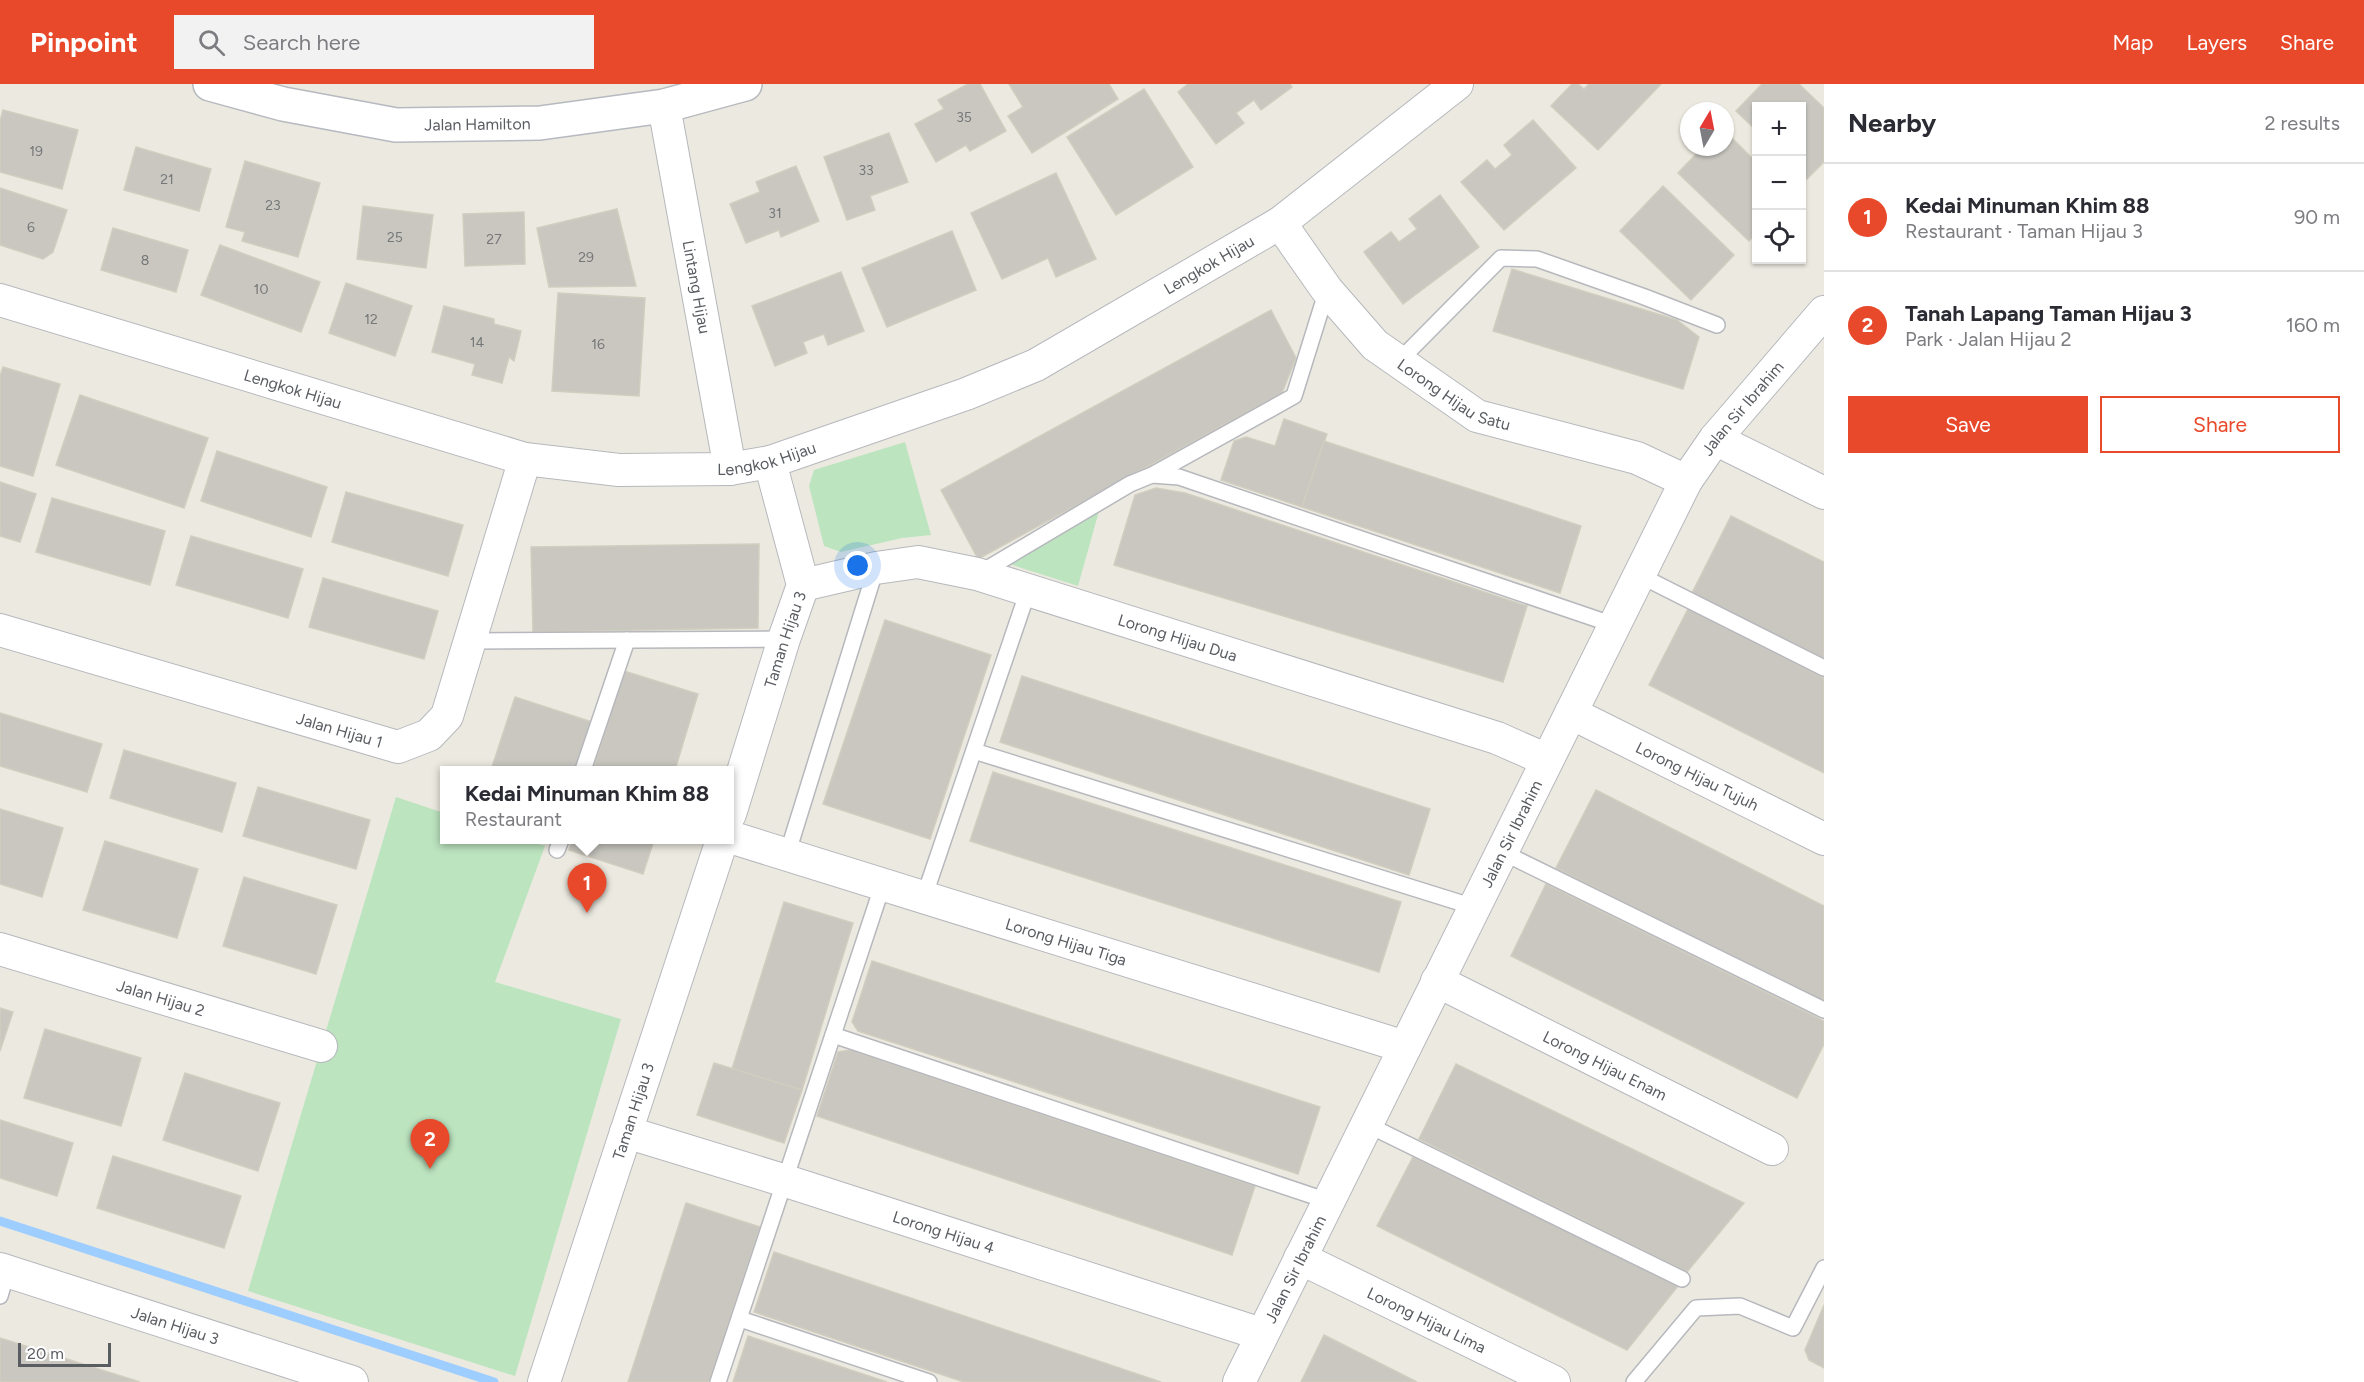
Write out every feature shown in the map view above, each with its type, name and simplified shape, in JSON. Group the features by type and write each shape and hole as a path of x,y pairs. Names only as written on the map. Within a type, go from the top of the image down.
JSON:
{"main road":[{"name":"Jalan Hamilton","path":"210,84 283,104 396,125 540,123 664,106 745,84"}],"street":[{"name":"Lengkok Hijau","path":"0,300 525,459 619,470 730,469 770,462 966,394 1036,364 1280,223 1457,84"},
{"name":"Lintang Hijau","path":"664,106 730,469"},
{"name":"Lorong Hijau Satu","path":"1280,223 1327,290 1375,345 1477,416 1637,458 1686,481"},
{"name":"Jalan Sir Ibrahim","path":"1239,1382 1686,481 1715,439 1824,312"},
{"path":"1715,439 1824,493"},
{"name":"Jalan Hijau 1","path":"0,630 398,747 429,735 447,716 525,459"},
{"name":"Taman Hijau 3","path":"734,798 803,585 770,462"},
{"name":"Lorong Hijau Dua","path":"803,585 876,568 918,562 977,574 1497,738 1547,760"},
{"name":"Lorong Hijau Tujuh","path":"1571,713 1824,839"},
{"name":"Lorong Hijau Tiga","path":"734,839 1405,1047"},
{"name":"Taman Hijau 3","path":"545,1379 721,844"},
{"name":"Jalan Hijau 2","path":"0,949 321,1046"},
{"name":"Lorong Hijau Enam","path":"1437,981 1772,1149"},
{"name":"Lorong Hijau 4","path":"626,1132 1262,1334"},
{"name":"Lorong Hijau Lima","path":"1300,1258 1554,1382"},
{"name":"Jalan Hijau 3","path":"2,1279 352,1382"}],"lane":[{"path":"1398,362 1501,258 1537,259 1642,296 1717,326"},
{"path":"977,574 1130,484 1152,475 1294,396 1327,290"},
{"path":"1152,475 1179,477 1614,626"},
{"path":"787,855 876,568"},
{"path":"1639,575 1824,668"},
{"path":"924,897 1028,591"},
{"path":"469,641 784,639"},
{"path":"586,766 627,640"},
{"path":"974,751 1474,907"},
{"path":"1502,852 1824,1010"},
{"path":"718,1382 883,884"},
{"path":"833,1035 1328,1201"},
{"path":"1366,1124 1682,1279"},
{"path":"1634,1382 1696,1308 1740,1306 1793,1328 1824,1268"},
{"path":"740,1319 929,1382"}],"green space":[{"path":"905,442 931,535 902,538 841,552 824,546 809,486 814,470"},
{"path":"1099,511 1078,586 1009,564"},
{"path":"396,797 440,812 440,844 539,844 545,846 495,982 621,1019 515,1376 248,1291"}],"building":[{"path":"968,84 980,84 1006,131 970,151 966,145 936,162 915,124 944,109 938,100"},
{"path":"1009,84 1109,84 1118,99 1032,153 1008,116 1023,107"},
{"path":"1188,84 1290,84 1292,87 1261,110 1254,100 1236,113 1244,123 1216,144 1178,92"},
{"path":"1572,84 1578,84 1584,89 1589,84 1661,84 1598,150 1551,106"},
{"path":"1762,84 1799,84 1824,108 1824,162 1806,178 1806,102 1752,102 1752,126 1736,111"},
{"path":"1144,89 1193,167 1116,215 1067,137"},
{"path":"3,110 78,130 62,189 0,172 0,121"},
{"path":"1533,120 1576,168 1504,230 1461,182 1487,160 1495,169 1512,155 1504,145"},
{"path":"889,133 908,182 870,196 875,210 847,220 824,157"},
{"path":"1734,140 1752,158 1752,238 1749,241 1678,173 1694,156 1734,156"},
{"path":"136,147 211,169 199,211 124,190"},
{"path":"245,161 320,183 298,257 242,241 245,232 226,227"},
{"path":"796,166 819,221 781,237 779,230 746,243 730,204 760,192 756,182"},
{"path":"1056,173 1096,259 1056,277 1048,258 1002,279 971,213"},
{"path":"1663,186 1734,255 1691,300 1620,231"},
{"path":"0,188 67,210 53,252 43,259 0,245"},
{"path":"1440,195 1479,247 1403,304 1364,252 1391,232 1399,242 1417,229 1409,219"},
{"path":"363,206 433,215 426,268 357,259"},
{"path":"617,209 636,286 549,287 537,228"},
{"path":"524,212 525,264 465,266 463,214"},
{"path":"113,228 188,250 176,292 101,270"},
{"path":"952,231 976,290 887,327 862,268"},
{"path":"220,245 320,282 301,332 201,295"},
{"path":"1512,269 1677,320 1699,337 1683,389 1493,331"},
{"path":"841,272 864,331 828,345 824,334 803,342 807,353 775,366 752,306"},
{"path":"346,283 412,306 395,356 329,333"},
{"path":"558,293 645,298 639,396 552,391"},
{"path":"444,306 494,319 494,324 521,331 514,361 509,357 502,383 472,375 475,364 432,352"},
{"path":"1271,310 1296,358 1282,393 978,559 941,490"},
{"path":"3,367 60,384 33,476 0,466 0,376"},
{"path":"80,395 208,438 184,508 56,465"},
{"path":"1284,419 1327,434 1302,507 1221,480 1234,441 1246,437 1275,446"},
{"path":"1324,441 1581,526 1560,593 1302,507"},
{"path":"217,451 327,487 311,537 201,501"},
{"path":"0,482 36,494 20,542 0,536"},
{"path":"1156,488 1185,493 1527,606 1503,682 1114,565 1135,495"},
{"path":"346,492 463,525 448,576 332,542"},
{"path":"52,498 165,531 150,585 36,552"},
{"path":"1731,516 1824,562 1824,661 1691,595"},
{"path":"191,536 303,569 288,618 176,585"},
{"path":"759,544 758,628 533,632 531,547"},
{"path":"323,578 438,611 424,659 309,627"},
{"path":"1688,609 1824,678 1824,773 1649,685"},
{"path":"885,620 991,655 930,839 823,804"},
{"path":"624,671 698,694 676,766 594,766"},
{"path":"1022,676 1430,809 1409,875 1000,742"},
{"path":"515,697 592,722 577,766 492,766"},
{"path":"0,713 102,744 87,792 0,766"},
{"path":"124,750 236,783 222,832 110,798"},
{"path":"993,772 1401,902 1379,972 970,841"},
{"path":"258,787 370,820 356,869 243,836"},
{"path":"1596,790 1824,906 1824,1004 1556,868"},
{"path":"0,809 63,828 42,897 0,884"},
{"path":"105,841 198,869 177,938 83,910"},
{"path":"571,844 653,844 643,874 569,850"},
{"path":"244,877 337,905 316,974 223,946"},
{"path":"1546,884 1824,1021 1824,1044 1797,1098 1511,956"},
{"path":"784,902 853,923 802,1090 732,1069"},
{"path":"872,961 1320,1107 1298,1174 858,1031 852,1022"},
{"path":"0,1008 13,1012 0,1051"},
{"path":"45,1029 141,1058 121,1126 24,1098"},
{"path":"850,1050 1255,1186 1232,1255 817,1116 838,1052"},
{"path":"714,1063 802,1090 784,1143 697,1115"},
{"path":"1456,1064 1744,1203 1687,1272 1419,1139"},
{"path":"185,1073 280,1103 258,1171 163,1140"},
{"path":"0,1120 73,1143 57,1196 0,1178"},
{"path":"113,1156 241,1196 224,1248 97,1208"},
{"path":"1413,1157 1678,1286 1627,1350 1377,1226"},
{"path":"686,1203 760,1227 709,1382 628,1382"},
{"path":"774,1252 1161,1382 964,1382 754,1312"},
{"path":"1824,1305 1824,1368 1809,1360 1805,1350"},
{"path":"1324,1335 1417,1382 1301,1382"},
{"path":"748,1336 887,1382 733,1382"},
{"path":"0,1338 140,1382 0,1382"}],"waterway":[{"path":"0,1221 494,1382"}],"place":[{"name":"Kedai Minuman Khim 88","path":"587,913"},
{"name":"Tanah Lapang Taman Hijau 3","path":"430,1169"}]}
